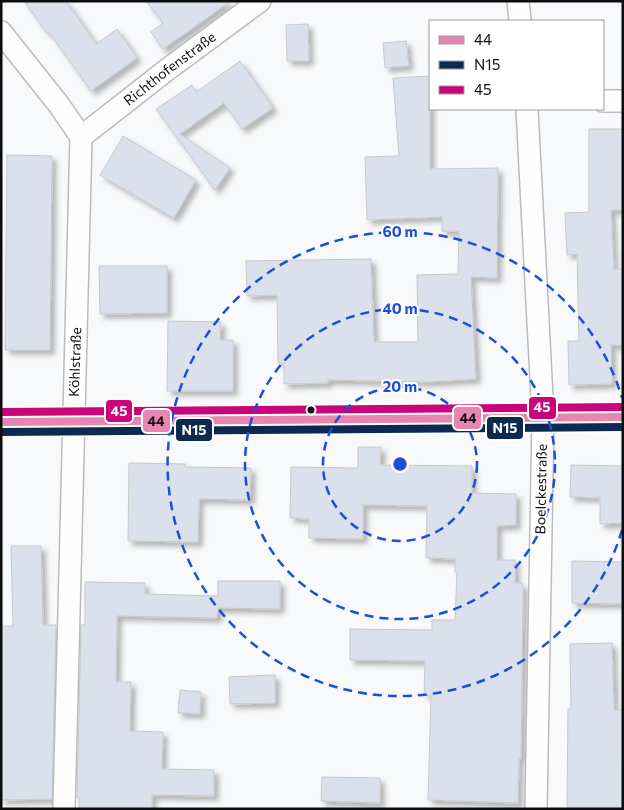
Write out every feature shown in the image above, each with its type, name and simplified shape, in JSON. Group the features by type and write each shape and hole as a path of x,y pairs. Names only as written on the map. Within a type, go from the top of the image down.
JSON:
{"street":[{"name":"Richthofenstraße","path":"81,137 168,69 260,1"},
{"path":"518,1 520,20"},
{"path":"1,32 59,105 81,137"},
{"path":"604,101 623,101"},
{"name":"Boelckestraße","path":"527,110 542,417 536,809"},
{"name":"Köhlstraße","path":"64,809 81,137"},
{"path":"1,422 73,423 623,417"}],"building":[{"path":"24,1 66,1 96,44 117,29 137,58 91,91 49,32 47,33"},
{"path":"146,1 231,1 163,49 151,32 163,23"},
{"path":"308,24 309,61 287,61 286,25"},
{"path":"406,41 409,66 385,68 383,43"},
{"path":"240,61 273,108 242,129 224,103 180,134 230,168 215,190 156,109 192,85 196,92"},
{"path":"429,76 430,169 498,168 497,278 471,277 476,379 428,382 328,380 328,383 284,384 284,363 278,363 277,295 247,296 246,261 371,259 374,342 418,342 417,275 458,274 459,231 442,231 442,217 367,220 365,157 399,156 393,78"},
{"path":"589,129 623,129 623,210 611,210 614,269 623,269 623,345 611,345 612,384 569,385 568,341 579,341 577,254 567,255 565,213 589,212"},
{"path":"123,136 196,180 174,218 100,175"},
{"path":"7,155 52,156 50,350 5,350"},
{"path":"99,266 167,266 167,313 100,314"},
{"path":"168,321 221,322 220,340 233,340 233,391 167,391"},
{"path":"358,447 381,447 380,465 472,466 472,493 516,494 516,525 497,526 497,560 515,560 515,583 522,583 523,589 521,759 519,759 518,803 428,800 431,696 424,695 425,661 350,660 350,629 432,630 432,620 455,620 457,572 455,572 455,559 426,558 427,506 363,505 363,539 309,538 309,519 290,518 291,467 358,468"},
{"path":"129,463 185,464 185,467 251,468 250,500 199,499 198,542 128,541"},
{"path":"571,465 623,466 623,523 600,524 600,498 570,497"},
{"path":"11,546 41,546 43,625 56,625 52,799 1,800 1,626 13,626"},
{"path":"572,561 623,562 623,604 572,603"},
{"path":"218,581 280,581 280,609 218,608 217,618 117,616 116,682 131,682 130,731 163,732 162,769 214,770 214,796 152,795 152,809 79,809 79,798 77,798 81,625 85,625 85,582 145,583 145,594 218,596"},
{"path":"612,643 614,710 623,710 622,809 567,809 568,709 571,709 570,644"},
{"path":"275,675 275,703 230,704 229,677"},
{"path":"180,690 201,692 200,714 178,713"},
{"path":"322,777 380,778 380,803 321,801"}],"transit line":[{"name":"45","path":"1,412 623,407"},
{"name":"44","path":"1,422 623,417"},
{"name":"N15","path":"1,432 623,427"}]}
